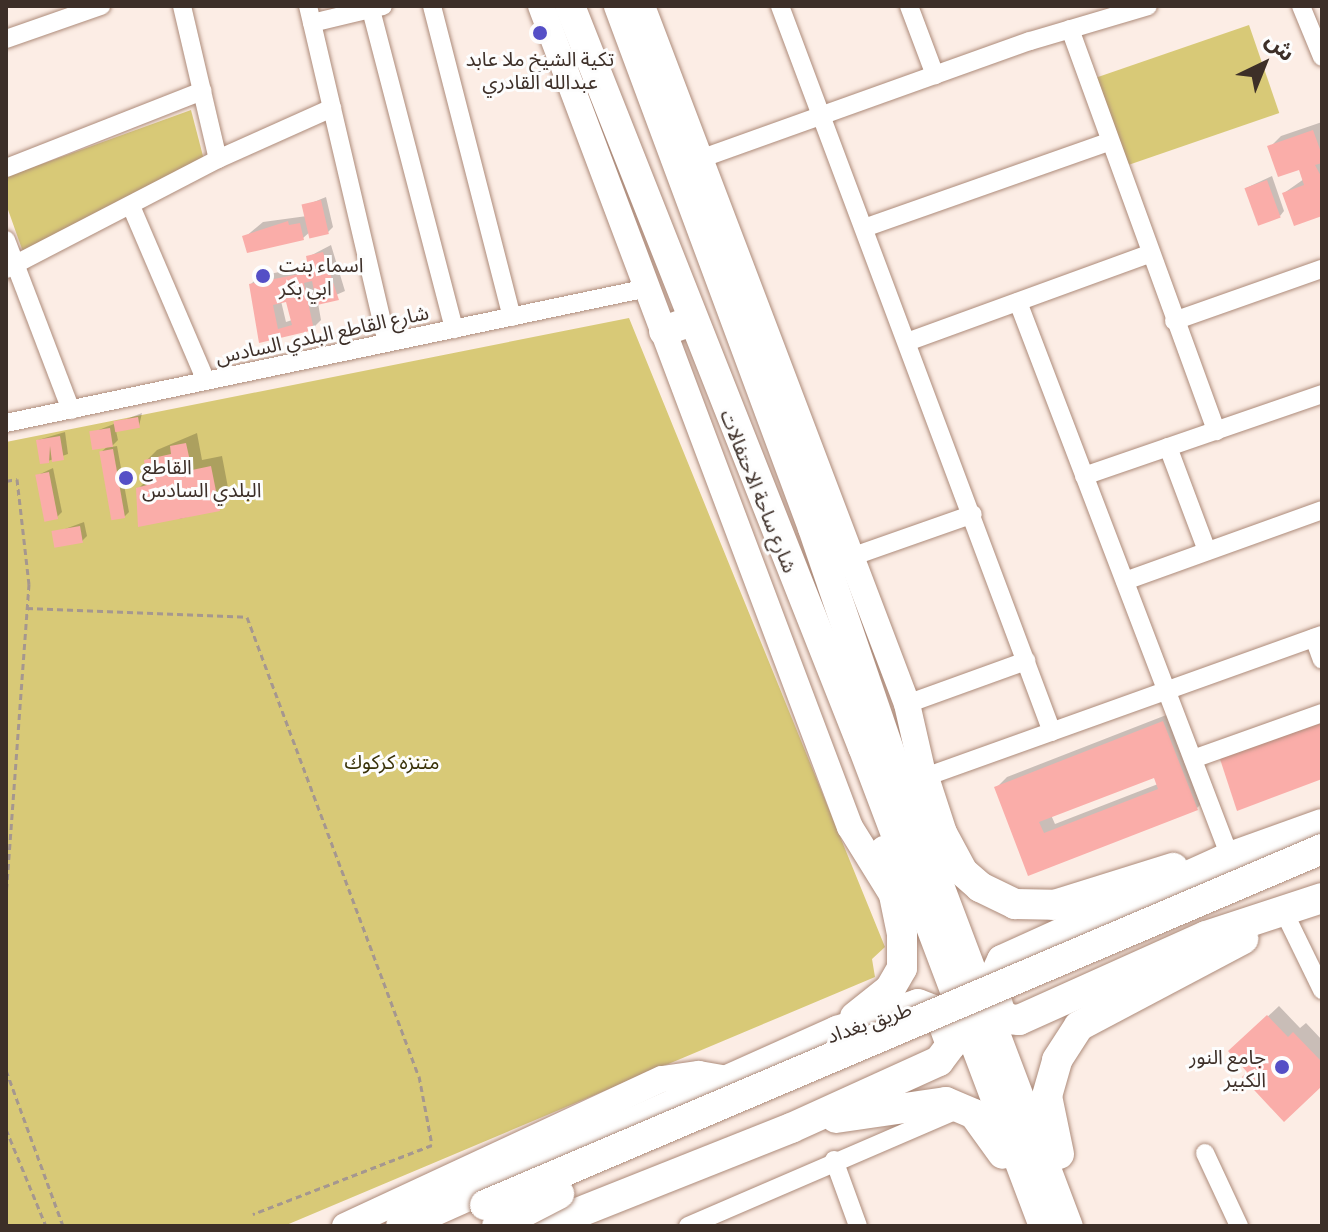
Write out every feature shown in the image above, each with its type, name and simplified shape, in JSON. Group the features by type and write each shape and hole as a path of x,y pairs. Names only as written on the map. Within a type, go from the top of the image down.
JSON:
{"main road":[{"path":"541,6 648,288 677,326 850,827 896,901"},
{"name":"شارع ساحة الاحتفالات","path":"570,6 642,191 677,326 960,970"},
{"name":"شارع ساحة الاحتفالات","path":"619,6 662,125 691,167 825,524 912,781 960,970"},
{"path":"642,6 691,167 659,175 642,191"},
{"path":"622,140 644,139 662,125"},
{"path":"825,524 851,557 907,704 912,781 963,872 980,887 1015,904 1054,905 1178,867 1230,857"},
{"path":"837,1031 897,979 903,954 896,901 863,747"},
{"path":"1322,824 1230,857 1002,960 992,981 1002,1015 1019,1020 1206,936 1322,898"},
{"path":"491,1216 1322,849"},
{"path":"408,1223 491,1216 1103,954 1322,866"},
{"path":"1053,1217 1060,1157 1047,1096 1067,1042 1096,1014 1225,950 1284,912"},
{"path":"960,970 1053,1217"},
{"name":"طريق بغداد","path":"408,1223 837,1031 924,1004 939,1012 951,1045 939,1061 791,1128 545,1226"},
{"path":"345,1226 662,1079 699,1074 728,1079"},
{"path":"791,1128 918,1102 963,1107 983,1122 1053,1217"}],"street":[{"path":"6,39 101,6"},
{"path":"182,6 218,159"},
{"path":"432,6 512,317"},
{"path":"780,6 819,116 973,514 1052,732"},
{"path":"909,6 935,75"},
{"path":"691,167 819,116 935,75 1148,6"},
{"path":"1301,6 1322,57"},
{"path":"387,343 310,15 375,7 454,329"},
{"path":"1070,29 1108,142 1216,431"},
{"path":"6,168 202,91"},
{"path":"10,267 218,159 332,108"},
{"path":"864,228 1108,142"},
{"path":"131,206 206,381"},
{"path":"6,240 10,267 71,410"},
{"path":"907,342 1149,254"},
{"path":"1174,321 1322,269"},
{"name":"شارع القاطع البلدي السادس","path":"6,423 648,288"},
{"path":"1018,302 1230,857"},
{"path":"1084,476 1322,394"},
{"path":"1168,447 1207,551"},
{"path":"1125,581 1322,510"},
{"path":"851,557 973,514"},
{"path":"912,781 1318,636 1322,660"},
{"path":"907,704 1026,661"},
{"path":"1193,759 1322,713"},
{"path":"1284,912 1322,990"},
{"path":"688,1226 723,1219 834,1160 963,1107"},
{"path":"1205,1153 1239,1226"},
{"path":"834,1160 858,1226"}],"path":[{"path":"6,481 17,479 29,584 6,896"},
{"path":"27,608 247,617 408,1046 432,1145 253,1214"},
{"path":"6,1070 63,1226"},
{"path":"6,1129 46,1226"}],"green space":[{"path":"1249,25 1279,113 1126,166 1096,78"},
{"path":"191,110 204,160 23,252 6,204 6,177"},
{"name":"متنزه كركوك","path":"629,318 885,947 872,959 875,977 284,1226 6,1226 6,442"}],"building":[{"path":"1313,130 1322,155 1322,163 1315,165 1322,178 1322,216 1294,226 1282,193 1304,185 1299,170 1278,177 1267,146"},
{"path":"1267,180 1281,218 1258,226 1244,188"},
{"path":"321,200 329,234 309,239 302,204"},
{"path":"288,221 289,225 300,223 304,240 247,253 242,236"},
{"path":"323,252 339,300 317,305 312,281 304,283 314,330 259,343 249,284 309,272 306,256","holes":["286,302 292,325 278,329 273,305"]},
{"path":"138,417 140,428 115,432 113,421"},
{"path":"110,428 113,447 92,450 89,431"},
{"path":"60,436 64,460 52,462 50,446 49,463 40,464 36,440"},
{"path":"186,443 192,470 211,466 220,511 138,527 136,488 147,485 144,460 171,454 170,446"},
{"path":"113,449 125,518 111,520 99,451"},
{"path":"49,472 58,519 44,522 35,475"},
{"path":"80,526 83,543 54,548 51,531"},
{"path":"1322,719 1322,779 1237,811 1219,756"},
{"path":"1163,721 1198,810 1028,876 994,787","holes":["1154,778 1158,789 1044,833 1039,822"]},
{"name":"جامع النور الكبير","path":"1267,1015 1288,1037 1293,1032 1322,1062 1322,1086 1284,1122 1242,1077 1247,1072 1228,1051"}],"place":[{"name":"تكية الشيخ ملا عابد عبدالله القادري","path":"540,33"},
{"name":"اسماء بنت ابي بكر","path":"263,276"},
{"name":"القاطع البلدي السادس","path":"126,478"},
{"name":"جامع النور الكبير","path":"1282,1067"}]}
